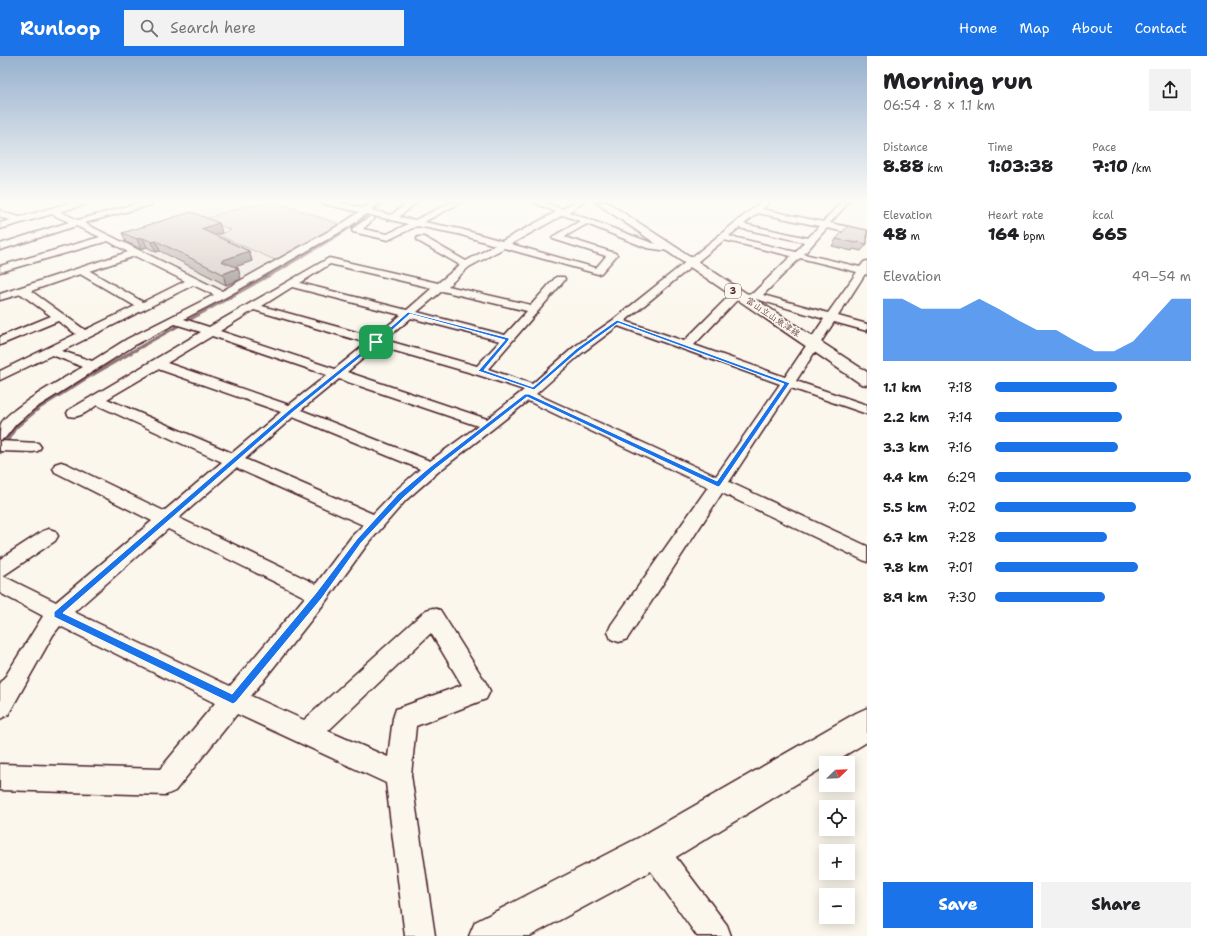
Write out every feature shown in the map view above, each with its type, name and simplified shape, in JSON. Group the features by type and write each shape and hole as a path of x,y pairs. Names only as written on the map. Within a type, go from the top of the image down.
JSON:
{"main road":[{"name":"富山立山魚津線","path":"662,243 691,263 750,297 812,343 867,380"},
{"path":"496,934 653,850 867,724"}],"street":[{"path":"0,247 12,243"},
{"path":"0,269 100,243"},
{"path":"118,243 222,295"},
{"path":"0,435 5,423 29,406 131,342 180,322 222,295 314,243"},
{"path":"428,243 466,265"},
{"path":"495,243 598,270 612,255 575,243"},
{"path":"0,707 7,681 57,614 291,411 441,288 466,265 505,243"},
{"path":"643,243 650,246 669,248"},
{"path":"0,777 166,782 319,595 359,541 400,496 432,468 530,392 578,350 617,322 716,243"},
{"path":"619,632 788,383 812,343 832,318 865,269 798,256 747,243"},
{"path":"750,297 798,256 808,243"},
{"path":"0,297 136,253"},
{"path":"74,413 329,261 534,309"},
{"path":"82,271 143,306"},
{"path":"480,371 560,279"},
{"path":"0,376 192,281"},
{"path":"292,284 508,339"},
{"path":"23,290 85,335"},
{"path":"685,347 733,298 750,297 867,328"},
{"path":"254,307 480,371 530,392 718,484 867,554"},
{"path":"0,340 60,316"},
{"path":"180,322 210,333 338,373 488,424"},
{"path":"617,322 867,410"},
{"path":"52,351 93,366"},
{"path":"156,364 291,411 432,468"},
{"path":"96,400 376,523"},
{"path":"6,446 33,447"},
{"path":"61,468 166,519 204,540 319,595"},
{"path":"0,569 49,536"},
{"path":"0,583 57,614 233,699 398,775"},
{"path":"307,734 433,617 478,691 405,718 398,775 420,936"},
{"path":"653,850 716,936"}],"shaded area":[{"path":"124,243 310,243 221,292"},
{"path":"236,243 307,243 275,260"}],"building":[{"path":"160,243 232,243 249,251 221,261 238,268 223,274"}],"waterway":[{"path":"286,266 325,243"},
{"path":"142,346 288,265"},
{"path":"4,446 15,428 39,408 83,380 144,345"},
{"path":"0,452 4,445"}],"route":[{"path":"410,313 508,339 480,371 534,388 578,350 617,322 788,383 718,484 527,395 432,468 400,496 359,541 319,595 233,699 57,614 291,411 376,342 410,313"}]}
